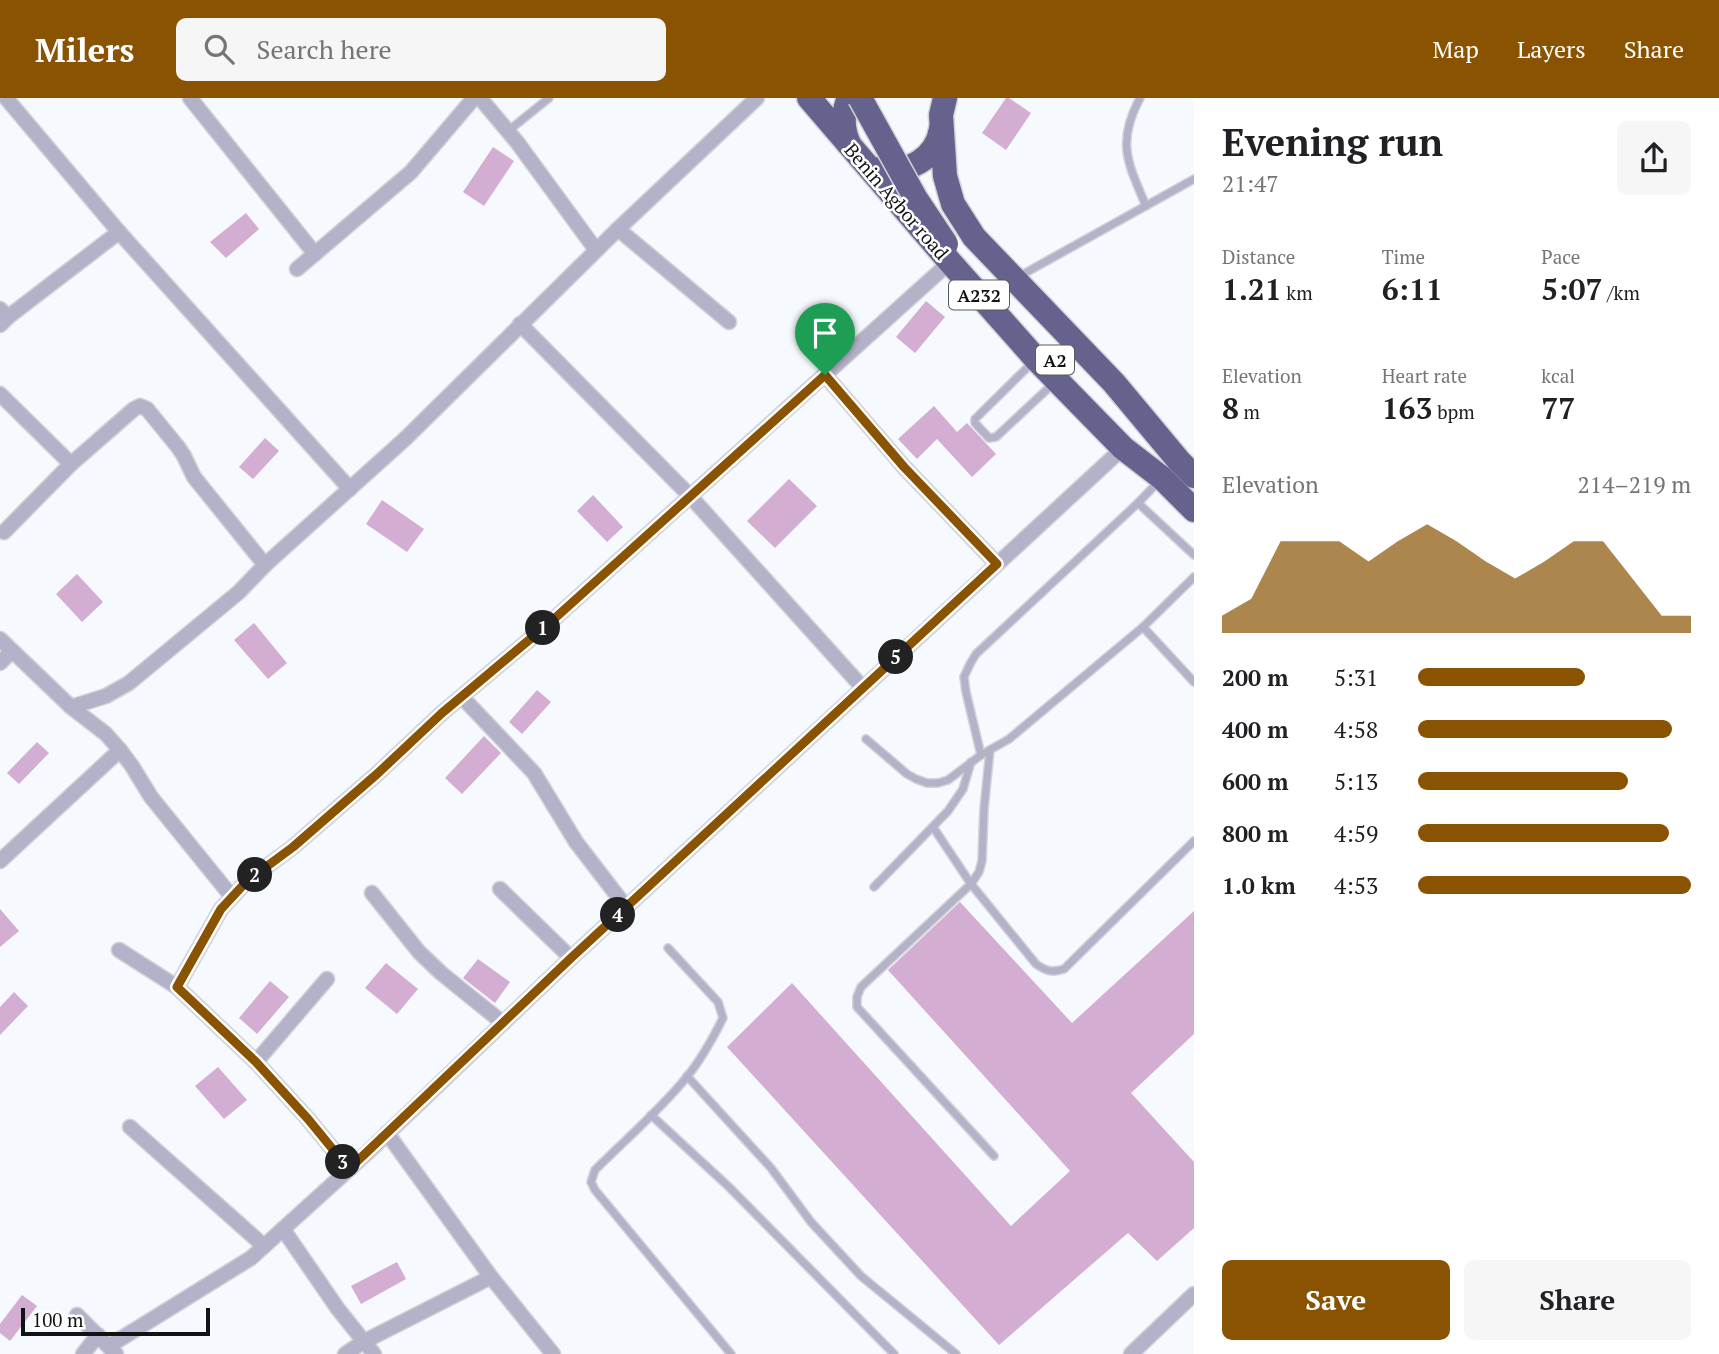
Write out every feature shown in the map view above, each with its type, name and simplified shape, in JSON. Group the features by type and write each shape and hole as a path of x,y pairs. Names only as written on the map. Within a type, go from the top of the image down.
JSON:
{"highway":[{"name":"Benin Agbor road","path":"809,98 854,151 950,247 1036,359 1123,448 1178,472"},
{"path":"849,98 843,126 854,151 860,159 878,168 897,170 916,165 936,144 942,125 941,104"},
{"name":"A2","path":"860,98 916,199 950,247 1109,399 1178,472"},
{"name":"A2","path":"874,98 926,190 950,247"},
{"name":"Benin Agbor road","path":"941,104 945,176 953,204 974,237 1114,383 1178,472 1194,510"}],"street":[{"path":"6,98 119,232 350,489"},
{"path":"190,98 315,254"},
{"path":"297,269 411,172 474,98"},
{"path":"480,98 554,191 596,250"},
{"path":"71,707 106,695 129,683 239,592 265,565 406,438 596,250 757,98"},
{"path":"618,229 729,321"},
{"path":"3,317 119,232"},
{"path":"177,987 221,909 247,881 293,847 377,774 825,375 950,247"},
{"path":"520,324 690,496 863,688"},
{"path":"825,375 904,467 997,564"},
{"path":"0,394 71,464"},
{"path":"4,532 71,464 140,406 147,409 178,447 194,477 265,565"},
{"path":"83,1354 108,1345 251,1258 1123,448"},
{"path":"0,639 71,707 106,734 132,766 150,797 232,897"},
{"path":"0,663 12,651"},
{"path":"462,697 534,773 576,842 626,907"},
{"path":"0,861 120,750"},
{"path":"500,889 571,958"},
{"path":"372,893 430,963 503,1023"},
{"path":"119,950 177,987 256,1062 349,1169"},
{"path":"256,1062 327,979"},
{"path":"130,1127 264,1246"},
{"path":"387,1133 491,1277 553,1354"},
{"path":"283,1229 338,1309 374,1354"},
{"path":"345,1354 363,1342 491,1277"},
{"path":"1131,1354 1194,1294"},
{"path":"77,1315 108,1345"}],"lane":[{"path":"508,131 549,98"},
{"path":"1140,98 1129,123 1126,138 1129,164 1146,206"},
{"path":"1014,279 1194,179"},
{"path":"1036,359 975,419 975,424 989,438 996,437 1057,380"},
{"path":"981,755 964,677 976,654 1138,503 1178,472"},
{"path":"1138,503 1194,555"},
{"path":"866,739 908,774 927,783 948,780 981,755 1009,739 1143,627 1194,577"},
{"path":"1187,584 1194,590"},
{"path":"1143,627 1194,682"},
{"path":"990,750 979,872 971,884 861,987 856,997 857,1007 994,1156"},
{"path":"874,887 956,801 963,789 971,762"},
{"path":"933,827 971,884 1036,964 1046,971 1056,972 1064,969 1194,841"},
{"path":"668,948 718,1002 723,1018 687,1076 595,1170 591,1182 732,1354"},
{"path":"687,1076 771,1168 811,1222 861,1276 956,1354"},
{"path":"651,1115 729,1187 894,1354"}],"building":[{"path":"1006,98 1031,113 1006,150 982,133"},
{"path":"493,147 514,161 484,206 463,192"},
{"path":"246,213 259,229 226,258 210,242"},
{"path":"926,301 945,317 915,353 896,337"},
{"path":"934,406 957,432 967,423 996,454 972,477 937,439 917,459 898,439"},
{"path":"265,438 279,451 253,479 239,467"},
{"path":"789,479 817,506 775,548 747,521"},
{"path":"593,495 623,527 607,542 577,511"},
{"path":"382,500 424,529 407,552 366,524"},
{"path":"77,574 103,602 82,622 56,594"},
{"path":"254,623 287,663 268,679 234,640"},
{"path":"537,690 551,702 522,734 509,722"},
{"path":"484,736 501,753 462,794 445,778"},
{"path":"37,742 49,753 19,784 7,773"},
{"path":"960,902 1072,1023 1194,911 1194,1034 1131,1093 1194,1162 1194,1228 1157,1261 1128,1233 999,1345 727,1047 792,983 1011,1226 1070,1171 888,970"},
{"path":"0,909 19,931 0,947"},
{"path":"478,959 510,982 495,1003 463,978"},
{"path":"386,963 418,989 397,1014 365,988"},
{"path":"270,981 289,997 257,1034 239,1018"},
{"path":"14,992 28,1006 0,1035 0,1007"},
{"path":"218,1067 247,1100 224,1119 195,1086"},
{"path":"397,1262 406,1279 361,1304 351,1286"},
{"path":"22,1295 37,1306 10,1341 0,1333 0,1324"}],"route":[{"path":"825,375 904,467 997,564 571,958 349,1169 256,1062 177,987 221,909 247,881 293,847 377,774 442,713 554,619 825,375"}]}
